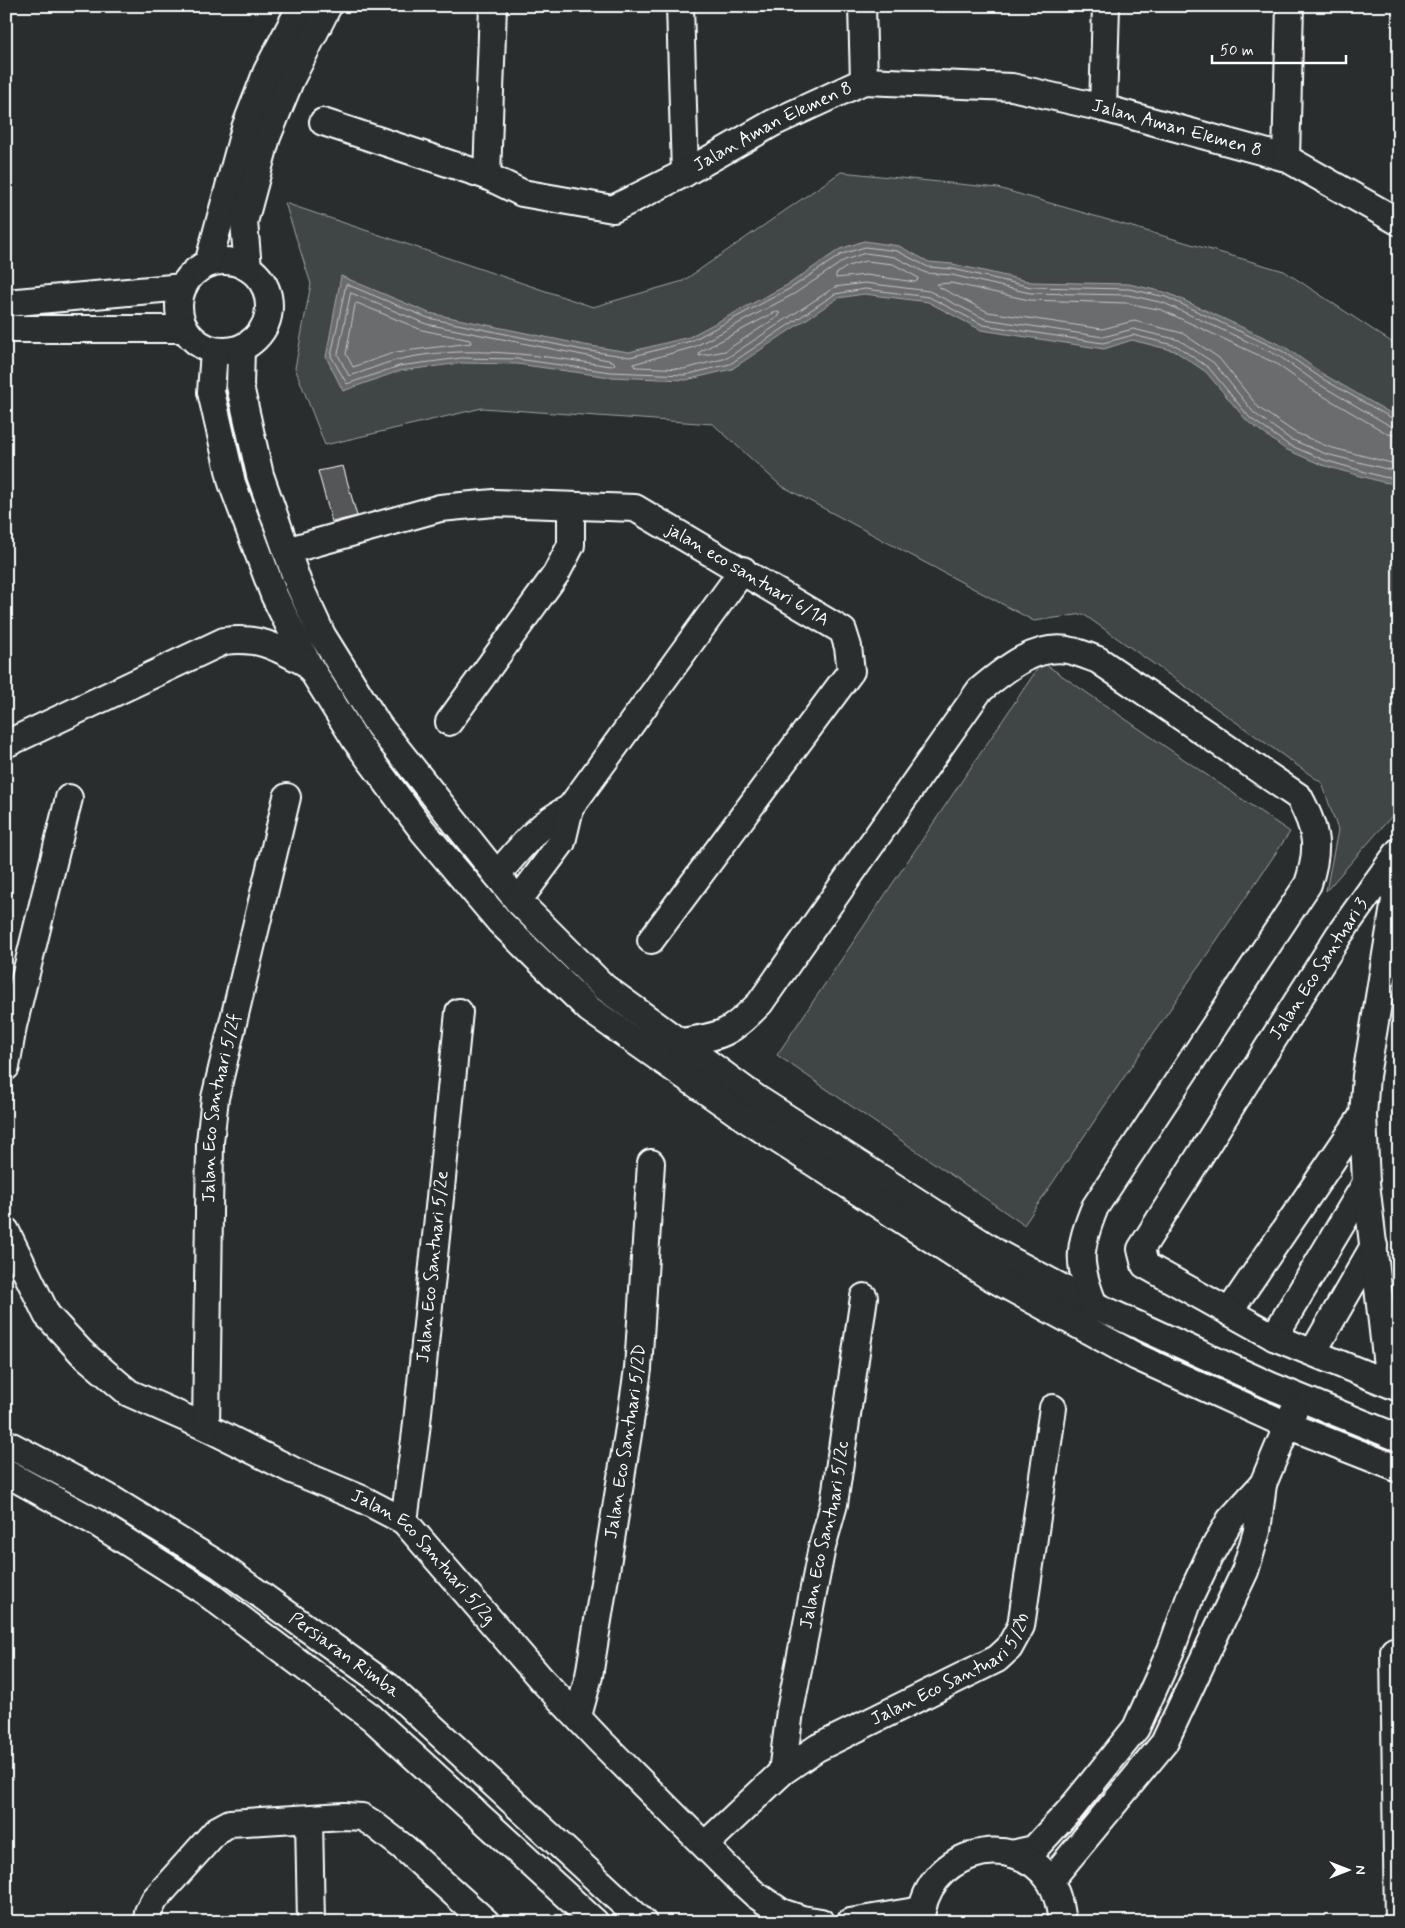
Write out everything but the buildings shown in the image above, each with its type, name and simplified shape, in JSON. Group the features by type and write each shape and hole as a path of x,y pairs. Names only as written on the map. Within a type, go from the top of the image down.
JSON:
{"street":[{"path":"208,264 245,128 267,71 301,6"},
{"path":"248,268 244,222 267,136 290,80 328,6"},
{"path":"487,176 493,6"},
{"path":"680,6 685,173"},
{"path":"862,6 864,81"},
{"path":"1103,108 1106,6"},
{"path":"1286,158 1290,6"},
{"name":"Jalan Aman Elemen 8","path":"323,122 487,176 522,192 613,209 685,173 773,123 864,81 1012,87 1103,108 1286,158 1399,222"},
{"path":"222,261 235,262 248,268 259,277 266,289 268,310 262,330 253,341 241,348 228,352 214,351 201,345 185,329 180,316 179,302 183,287 189,278 208,264 222,261"},
{"path":"6,303 183,287"},
{"path":"6,329 185,329"},
{"path":"241,348 240,386 260,475 298,582 322,635 378,725 497,875 518,901 604,987 756,1098 996,1253 1094,1306 1300,1398 1399,1438"},
{"path":"214,351 211,392 232,483 274,595 308,664 356,741 423,831 500,922 589,1009 746,1119 987,1275 1137,1357 1287,1425 1399,1469"},
{"name":"jalan eco santuari 6/1A","path":"286,551 438,509 494,503 635,508 743,570 843,631 851,671 651,940"},
{"path":"449,722 556,574 571,545 571,506"},
{"path":"518,901 562,842 570,808 743,570"},
{"path":"6,744 224,641 246,638 277,647 308,664"},
{"path":"680,1042 718,1036 737,1025 760,1003 979,691 1018,660 1045,651 1071,650 1098,660 1299,797 1312,820 1316,860 1308,884 1096,1207 1086,1231 1080,1258 1084,1281 1094,1306"},
{"name":"Jalan Eco Santuari 5/2f","path":"206,1427 210,1142 214,1107 287,797"},
{"path":"6,1067 13,1026 69,798"},
{"path":"497,875 537,830 553,816 570,808"},
{"path":"1390,886 1399,851"},
{"name":"Jalan Eco Santuari 3","path":"1390,886 1366,1076 1363,1115 1366,1183 1394,1386"},
{"name":"Jalan Eco Santuari 3","path":"1390,886 1339,935 1141,1249 1145,1266 1229,1312 1274,1336 1394,1386"},
{"name":"Jalan Eco Santuari 5/2e","path":"404,1521 417,1422 459,1012"},
{"path":"1229,1312 1363,1115"},
{"name":"Jalan Eco Santuari 5/2D","path":"578,1716 588,1676 638,1369 651,1163"},
{"path":"1274,1336 1366,1183"},
{"name":"Jalan Eco Santuari 5/2g","path":"6,1231 47,1315 82,1352 129,1392 206,1427 292,1470 362,1499 404,1521 542,1680 578,1716 598,1740 756,1895 781,1912 802,1919 820,1922"},
{"path":"1313,1352 1374,1246"},
{"name":"Jalan Eco Santuari 5/2c","path":"782,1772 790,1711 816,1576 834,1504 864,1298"},
{"path":"1050,1881 1164,1743 1245,1571 1258,1531 1263,1484 1300,1398"},
{"name":"Jalan Eco Santuari 5/2b","path":"706,1844 782,1772 817,1748 996,1659 1009,1648 1021,1626 1053,1408"},
{"name":"Persiaran Rimba","path":"6,1443 108,1497 220,1565 389,1688 643,1922"},
{"name":"Persiaran Rimba","path":"6,1473 97,1523 204,1591 372,1716 595,1922"},
{"path":"869,1921 921,1916 930,1887 945,1869 965,1856 988,1851 1012,1854 1034,1850 1071,1809 1136,1728 1172,1650 1190,1597 1209,1557 1230,1520 1263,1484"},
{"path":"1394,1651 1398,1922"},
{"path":"147,1922 148,1912 155,1899 217,1830 230,1823 362,1817 372,1822 484,1921"},
{"path":"309,1819 311,1922"},
{"path":"1012,1854 1033,1865 1050,1881 1060,1902 1062,1922"}],"shaded area":[{"path":"841,172 998,188 1284,271 1399,347 1399,816 1391,817 1326,891 1338,830 1322,783 1083,614 1034,621 780,485 713,424 482,408 325,445 295,368 311,284 285,203 593,307 683,281"},
{"path":"1042,662 1290,832 1024,1225 777,1055"}],"water":[{"path":"864,241 899,246 929,262 953,264 1032,282 1129,284 1168,293 1285,347 1323,374 1399,418 1399,484 1382,482 1322,465 1285,449 1247,421 1206,372 1175,351 1132,340 1104,349 981,330 928,302 864,294 838,298 732,369 686,380 610,377 517,364 461,363 399,371 343,391 326,357 341,276 429,313 584,345 629,352 689,337 789,284 840,249"}]}
